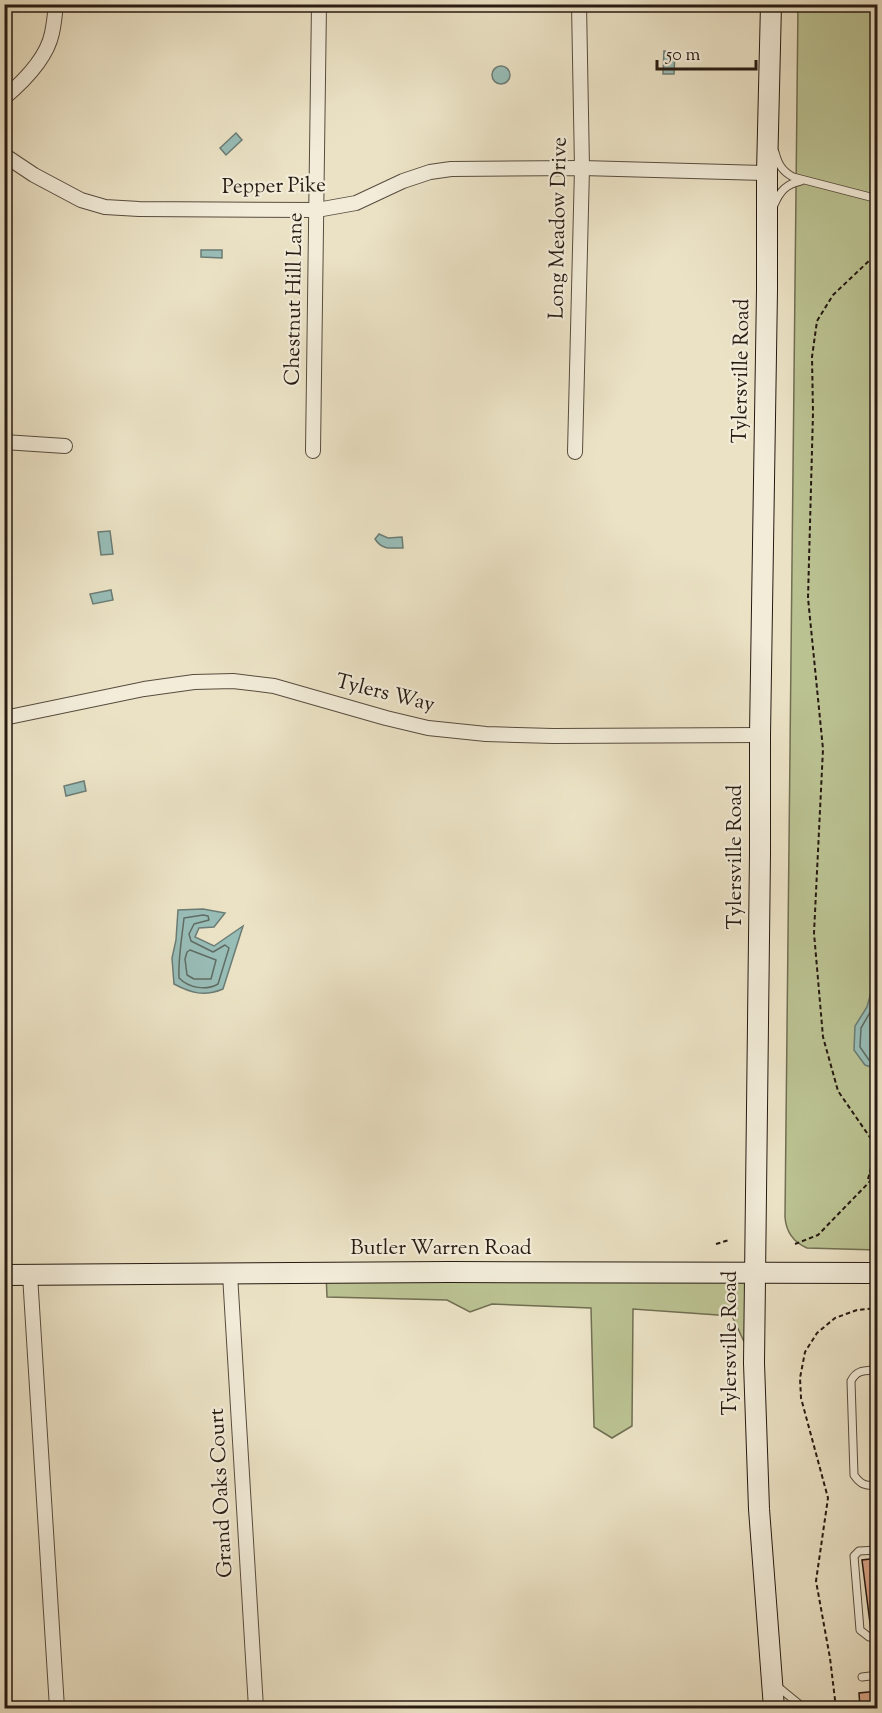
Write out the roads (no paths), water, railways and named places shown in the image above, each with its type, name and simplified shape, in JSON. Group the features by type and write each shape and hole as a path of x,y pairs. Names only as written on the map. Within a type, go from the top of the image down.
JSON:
{"main road":[{"name":"Tylersville Road","path":"771,4 754,1273 756,1441 763,1574 774,1708"},
{"name":"Butler Warren Road","path":"4,1275 449,1272 878,1274"}],"street":[{"path":"4,98 16,89 42,56 52,35 56,4"},
{"name":"Chestnut Hill Lane","path":"313,451 320,4"},
{"name":"Long Meadow Drive","path":"575,452 582,168 579,4"},
{"name":"Pepper Pike","path":"4,155 54,187 81,200 105,207 317,210 356,203 403,181 430,172 451,169 582,168 767,173"},
{"path":"4,442 65,446"},
{"name":"Tylers Way","path":"4,718 144,689 194,682 233,681 274,686 428,728 486,734 760,735"},
{"name":"Grand Oaks Court","path":"230,1274 256,1708"},
{"path":"30,1275 57,1708"}],"lane":[{"path":"768,123 780,166 786,173 801,181 878,200"},
{"path":"767,226 783,188 801,181"},
{"path":"878,1370 859,1371 854,1374 851,1381 854,1475 859,1482 869,1486 878,1485"},
{"path":"878,1550 859,1551 854,1556 860,1630 869,1637 878,1636"},
{"path":"862,1677 878,1676"},
{"path":"772,1682 799,1704 800,1708"}],"water":[{"path":"664,51 675,52 674,74 663,74"},
{"path":"501,66 507,69 510,75 507,81 501,84 495,81 492,75 495,69"},
{"path":"236,133 242,140 226,155 220,148"},
{"path":"201,250 222,250 222,258 201,257"},
{"path":"110,531 113,554 101,555 98,532"},
{"path":"379,534 388,538 402,537 403,548 387,548 380,545 375,539"},
{"path":"111,590 113,600 93,604 90,594"},
{"path":"84,781 86,791 66,796 64,786"},
{"path":"203,909 225,913 214,927 199,928 195,937 214,946 243,926 223,989 210,993 192,992 174,984 172,958 178,910"},
{"path":"876,974 877,1069 865,1065 854,1050 855,1026 867,1007"}]}
